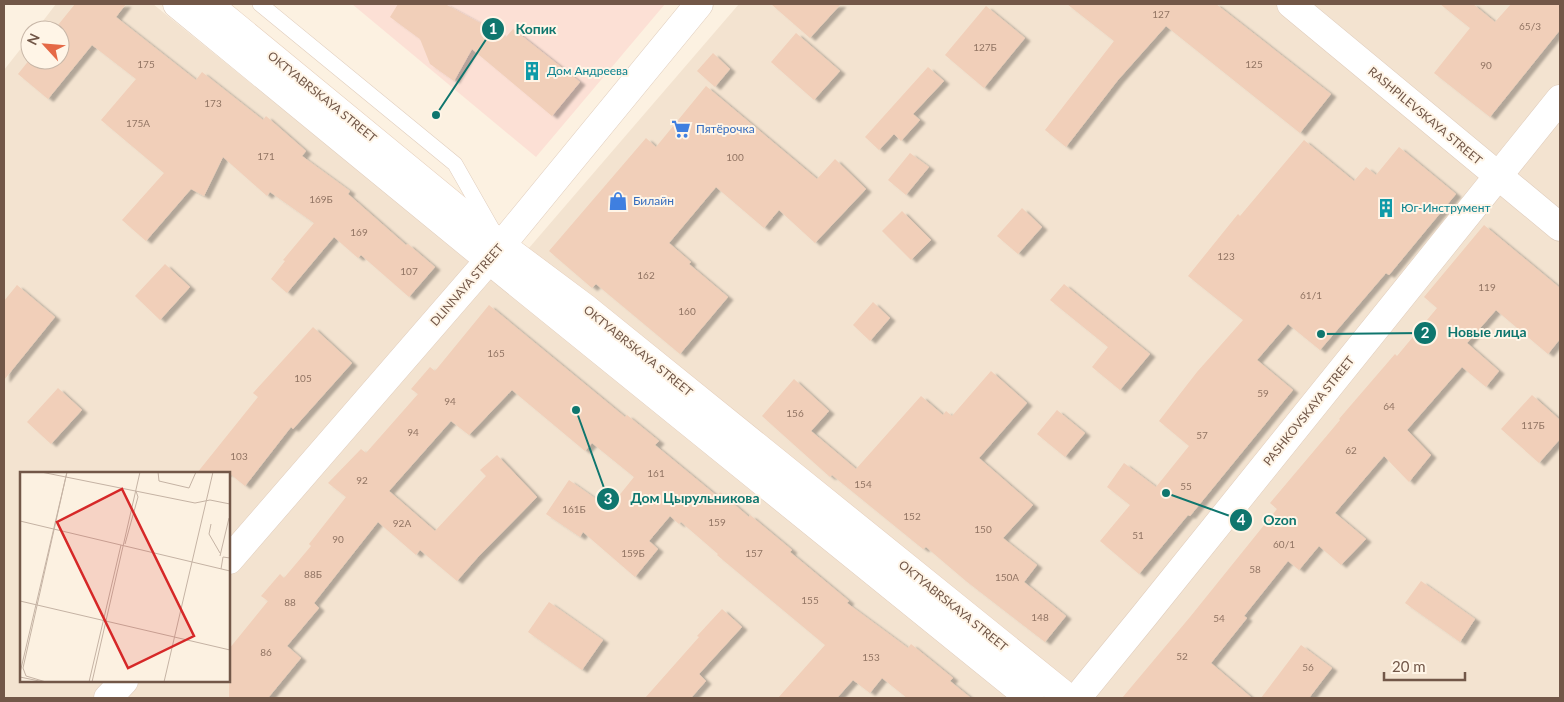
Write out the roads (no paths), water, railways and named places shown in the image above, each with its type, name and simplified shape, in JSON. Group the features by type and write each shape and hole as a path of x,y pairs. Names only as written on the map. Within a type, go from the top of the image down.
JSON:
{"street":[{"name":"OKTYABRSKAYA STREET","path":"177,4 495,253 584,308 1068,698"},
{"name":"OKTYABRSKAYA STREET","path":"208,4 495,253 1030,698"},
{"name":"DLINNAYA STREET","path":"230,559 495,253 699,4"},
{"name":"RASHPILEVSKAYA STREET","path":"1291,4 1560,227"},
{"name":"PASHKOVSKAYA STREET","path":"1076,698 1151,608 1560,99"},
{"path":"108,698 123,682"}],"lane":[{"path":"260,4 454,164 495,253"}],"place":[{"name":"Дом Андреева","path":"532,71"},
{"name":"Копик","path":"436,115"},
{"name":"Пятёрочка","path":"681,129"},
{"name":"Билайн","path":"618,201"},
{"name":"Юг-Инструмент","path":"1386,208"},
{"name":"Новые лица","path":"1321,334"},
{"name":"Дом Цырульникова","path":"576,410"},
{"name":"Ozon","path":"1166,493"}]}
